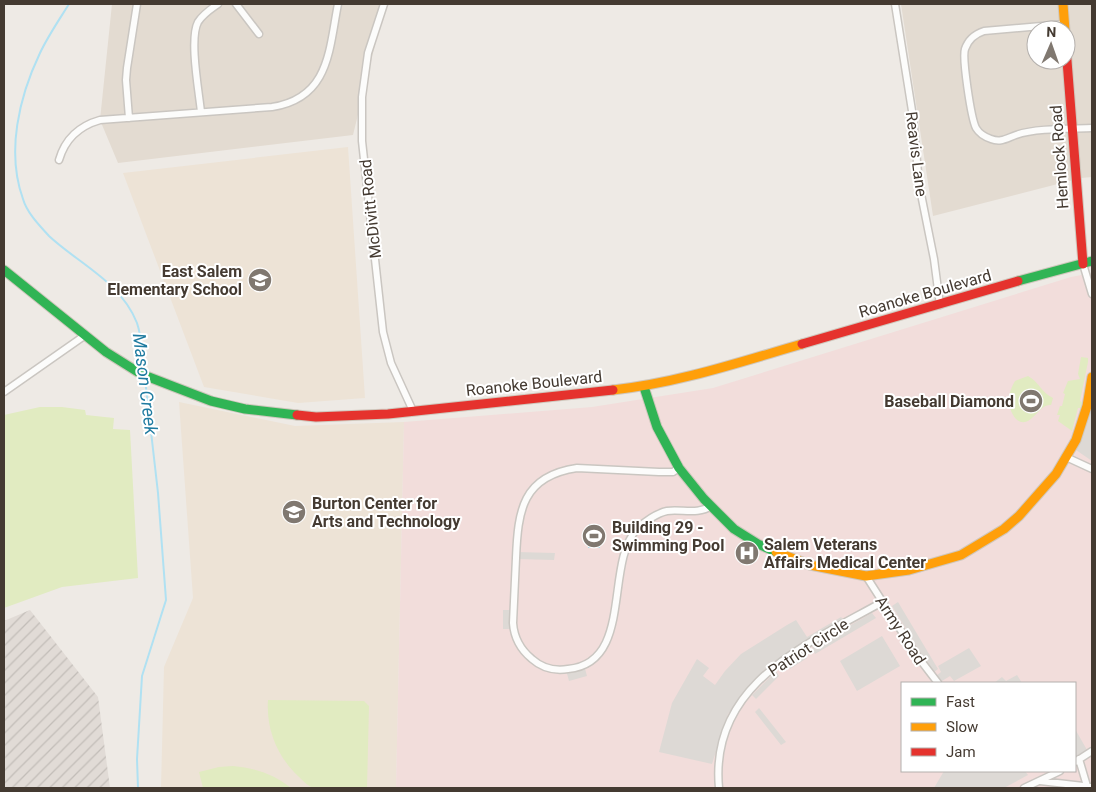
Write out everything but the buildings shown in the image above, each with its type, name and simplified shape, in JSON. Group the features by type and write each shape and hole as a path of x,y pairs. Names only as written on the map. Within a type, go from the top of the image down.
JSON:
{"main road":[{"path":"1063,4 1064,20"},
{"name":"Hemlock Road","path":"1068,70 1072,129 1088,263"},
{"name":"Roanoke Boulevard","path":"4,270 106,352 141,374 164,384 211,401 245,409 290,416 355,416 644,387 710,371 1088,263"},
{"path":"644,387 658,427 679,468 711,506 734,529 758,544 782,555 838,571 866,576 910,570 961,555 1004,529 1019,516 1056,474 1076,440 1084,415 1092,377"}],"street":[{"path":"129,118 127,74 137,4"},
{"path":"201,112 194,35 199,21 218,4"},
{"path":"236,4 259,34"},
{"path":"59,160 69,139 83,127 100,120 280,106 292,102 316,84 326,67 338,4"},
{"name":"McDivitt Road","path":"384,4 375,28 364,75 362,141 383,332 393,369 413,411"},
{"name":"Reavis Lane","path":"894,4 913,117 919,184 934,259 940,304"},
{"path":"1026,29 984,31 973,36 969,41 965,50 964,62 974,122 980,132 990,139 1001,140 1026,132 1092,128"},
{"path":"1088,263 1092,294"},
{"path":"4,392 84,336"},
{"path":"1066,457 1092,469"},
{"path":"679,468 672,472 577,468 547,477 531,491 520,511 516,539 512,623 522,649 535,662 552,669 572,669 588,662 602,650 610,633 626,550 633,534 644,523 666,512 704,511 711,506"},
{"name":"Army Road","path":"866,576 884,601 917,655 937,682"},
{"name":"Patriot Circle","path":"719,788 719,767 723,739 735,711 756,682 795,652 884,601"},
{"path":"1090,787 1077,761 1092,751"},
{"path":"1024,788 1058,772"},
{"path":"1040,781 1090,787"}],"shaded area":[{"path":"112,4 385,4 353,135 118,163 100,120"},
{"path":"901,4 1092,4 1092,177 1081,178 933,216"},
{"name":"East Salem Elementary School","path":"348,147 365,398 298,403 204,387 123,173"},
{"name":"Salem Veterans Affairs Medical Center","path":"1092,273 1092,788 396,788 404,422 592,407 713,388 1071,277"},
{"name":"Burton Center for Arts and Technology","path":"179,402 295,426 404,422 396,788 161,788 164,667 193,598"},
{"path":"1092,408 1092,461 1076,450"},
{"path":"516,552 555,553 554,560 516,559"},
{"path":"898,602 938,669 933,673 892,606"},
{"path":"30,610 98,697 110,788 4,788 4,621"},
{"path":"503,610 513,610 513,629 503,629"},
{"path":"872,613 876,618 815,654 812,647"},
{"path":"841,617 844,620 791,651 764,670 745,691 728,714 712,764 659,752 672,703 697,659 709,668 703,676 715,685 741,654 796,620 807,637"},
{"path":"882,636 900,666 857,691 840,661"},
{"path":"969,648 981,666 954,681 950,676 942,681 936,676 941,672 938,666"},
{"path":"803,652 807,658 790,669 787,662"},
{"path":"584,665 587,676 569,681 566,670"},
{"path":"776,671 779,676 756,699 752,695"},
{"path":"1017,675 1021,682 995,682 1002,677 1006,681"},
{"path":"759,708 786,742 781,745 755,712"},
{"path":"1076,731 1087,750 1076,756"},
{"path":"943,772 1026,772 1028,775 1004,788 934,788"}],"green space":[{"path":"1081,357 1088,358 1088,362 1080,401 1082,402 1081,408 1078,408 1072,431 1058,421 1060,415 1057,415 1060,406 1062,406 1065,394 1063,393 1068,381 1080,379 1078,374"},
{"name":"Baseball Diamond","path":"1028,376 1053,398 1051,405 1042,408 1030,420 1020,422 1011,411 1009,395 1015,381"},
{"path":"40,407 85,410 86,415 114,418 113,429 130,430 138,578 62,587 4,608 4,415"},
{"path":"268,700 364,701 369,706 367,788 317,789 303,781 284,760 274,741 269,721"},
{"path":"233,766 264,772 291,788 203,788 199,772"}],"water":[{"name":"Building 29 - Swimming Pool","path":"589,524 600,525 600,548 588,548"}],"waterway":[{"name":"Mason Creek","path":"69,4 43,47 26,88 17,125 15,144 18,181 25,204 42,228 49,236 110,285 130,309 139,328 144,371"},
{"name":"Mason Creek","path":"138,788 137,759 142,676 166,600 158,493 145,379"}],"traffic: fast":[{"path":"1018,281 1092,261"},
{"path":"4,270 106,352 141,374 211,401 245,409 297,415"},
{"path":"644,387 657,427 679,468 704,499 734,529 758,544 776,552"}],"traffic: slow":[{"path":"1063,4 1064,20"},
{"path":"613,390 685,377 802,344"},
{"path":"776,552 810,565 866,576 909,570 961,555 1004,529 1019,516 1056,474 1076,440 1087,406 1092,377"}],"traffic: jam":[{"path":"1068,70 1083,264"},
{"path":"802,344 1018,281"},
{"path":"297,415 316,417 388,414 613,390"}],"place":[{"name":"East Salem Elementary School","path":"260,280"},
{"name":"Baseball Diamond","path":"1031,401"},
{"name":"Burton Center for Arts and Technology","path":"294,512"},
{"name":"Building 29 - Swimming Pool","path":"594,536"},
{"name":"Salem Veterans Affairs Medical Center","path":"747,553"}]}
